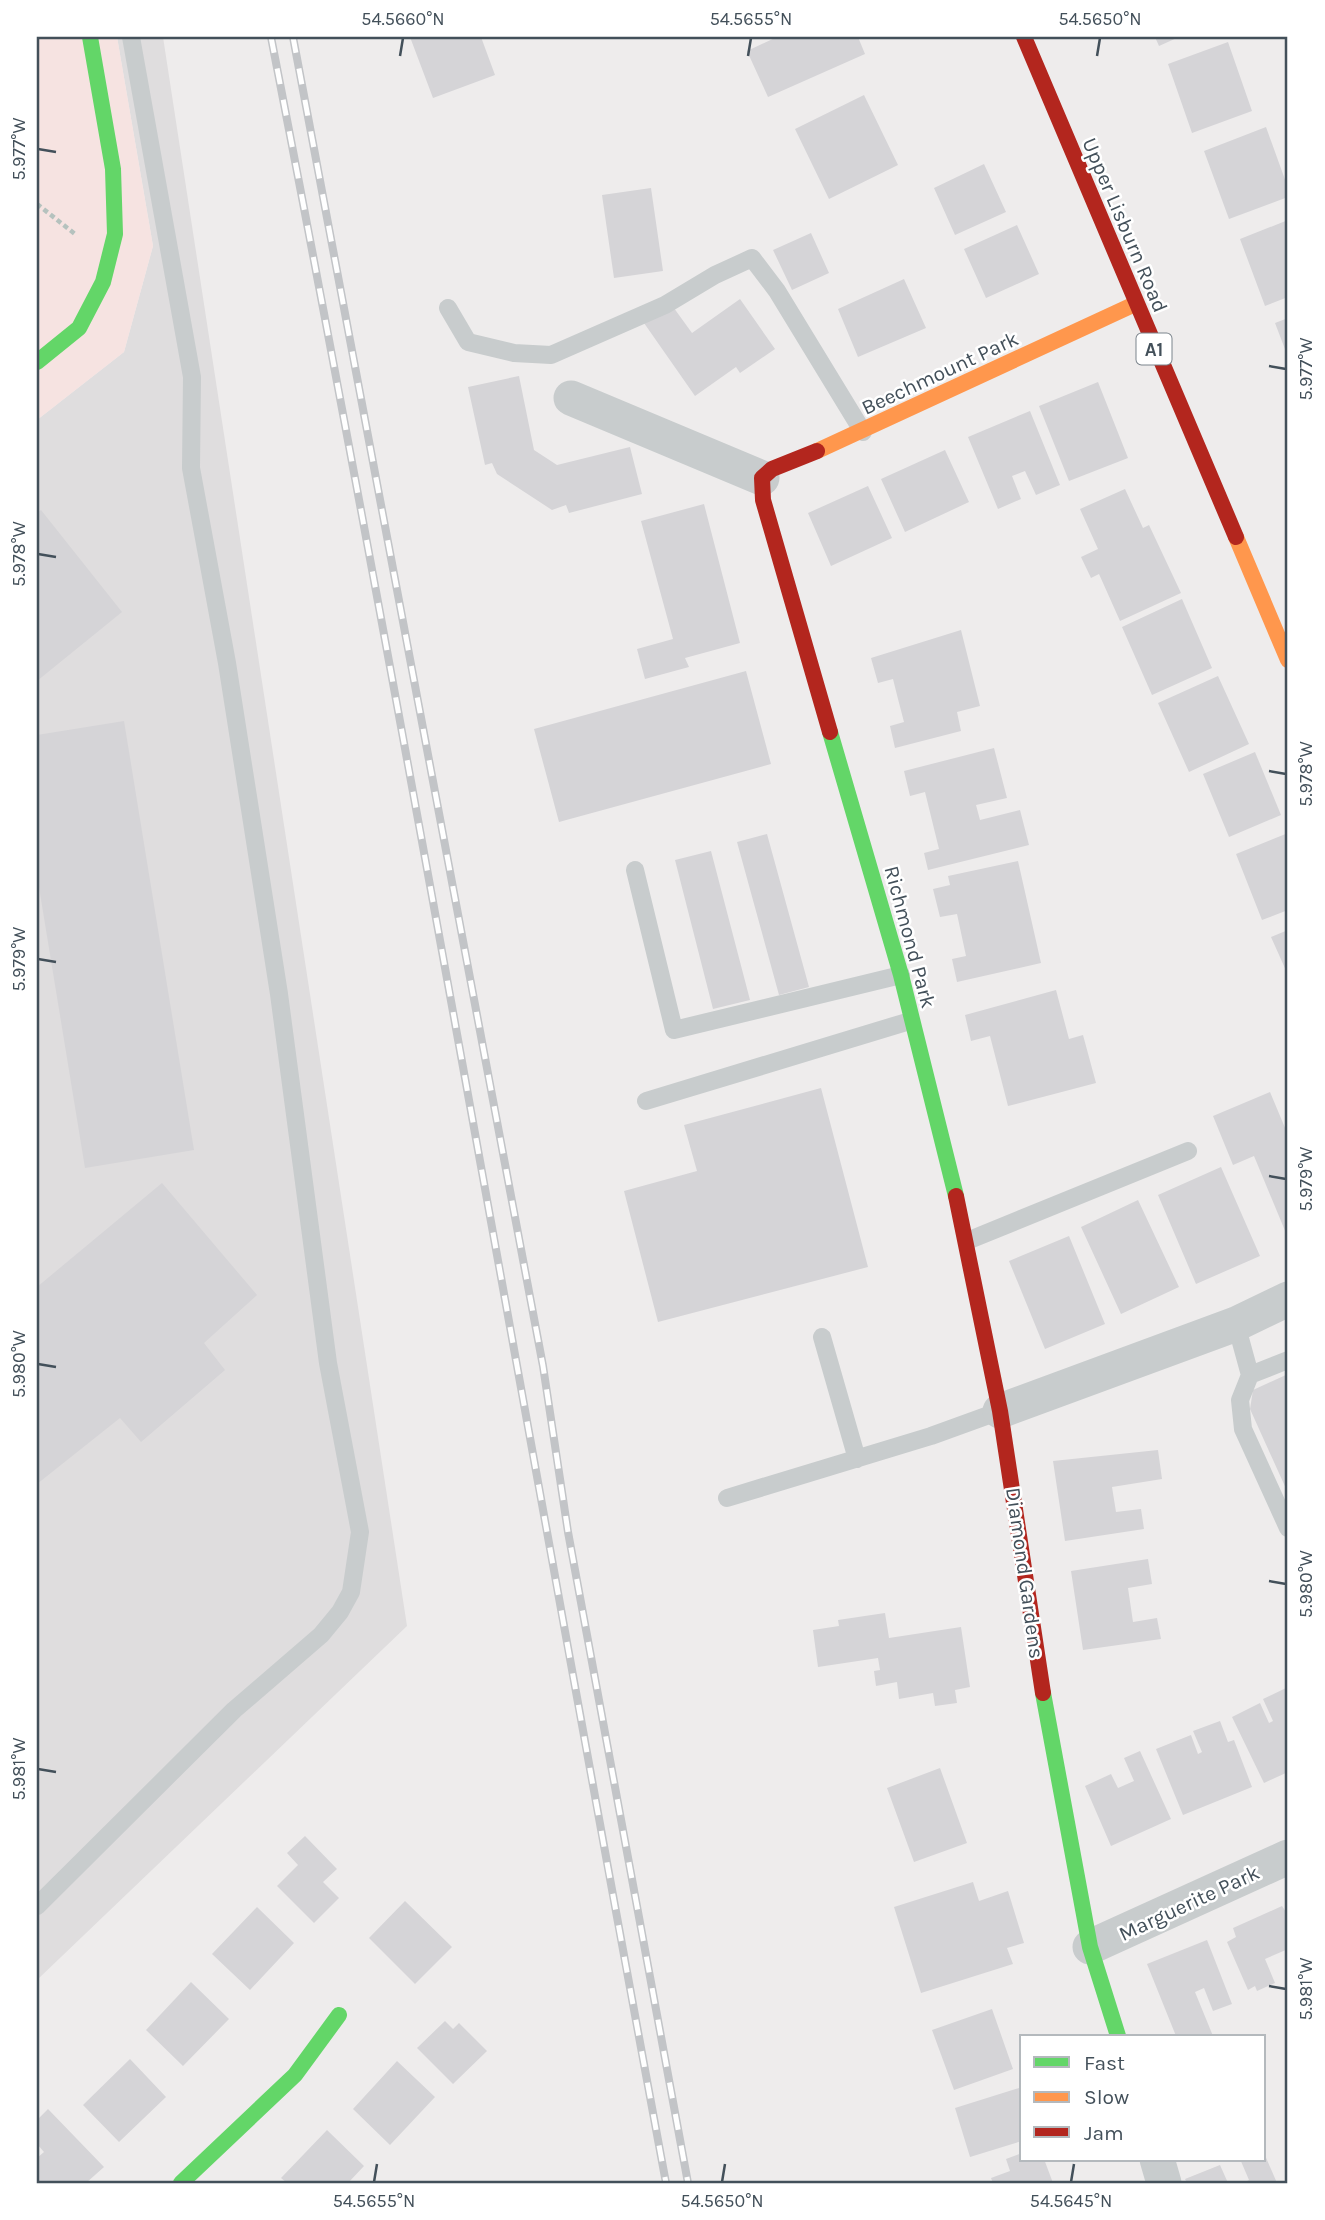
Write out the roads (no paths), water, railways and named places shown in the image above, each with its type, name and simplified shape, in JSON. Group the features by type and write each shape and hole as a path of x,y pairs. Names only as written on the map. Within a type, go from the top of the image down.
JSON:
{"street":[{"path":"37,362 79,328 103,282 115,234 113,169 90,37"},
{"name":"Upper Lisburn Road","path":"1024,37 1135,304 1284,641"},
{"name":"Beechmount Park","path":"762,478 772,469 863,432 1135,304"},
{"path":"571,398 762,478"},
{"name":"Richmond Park","path":"762,478 763,500 901,975 910,1021 967,1241 1000,1411"},
{"path":"1000,1411 1236,1324 1288,1299"},
{"name":"Diamond Gardens","path":"1000,1411 1052,1755 1090,1947 1118,2035"},
{"name":"Marguerite Park","path":"1090,1947 1288,1857"},
{"path":"181,2183 295,2075 339,2015"},
{"path":"1157,2160 1164,2183"}],"lane":[{"path":"37,1906 234,1710 321,1635 340,1612 351,1592 360,1532 328,1363 279,994 227,663 191,468 192,377 131,37"},
{"path":"448,308 468,342 514,353 551,355 665,305 715,275 752,258 777,291 863,432"},
{"path":"635,870 674,1030 901,975"},
{"path":"646,1101 910,1021"},
{"path":"967,1241 1188,1151"},
{"path":"1236,1324 1250,1375 1240,1400 1243,1429 1288,1528"},
{"path":"822,1336 857,1459"},
{"path":"1250,1375 1288,1360"},
{"path":"727,1498 857,1459 1000,1411"}],"railway":[{"path":"271,37 373,573 666,2183"},
{"path":"293,37 543,1366 568,1532 688,2183"}]}
